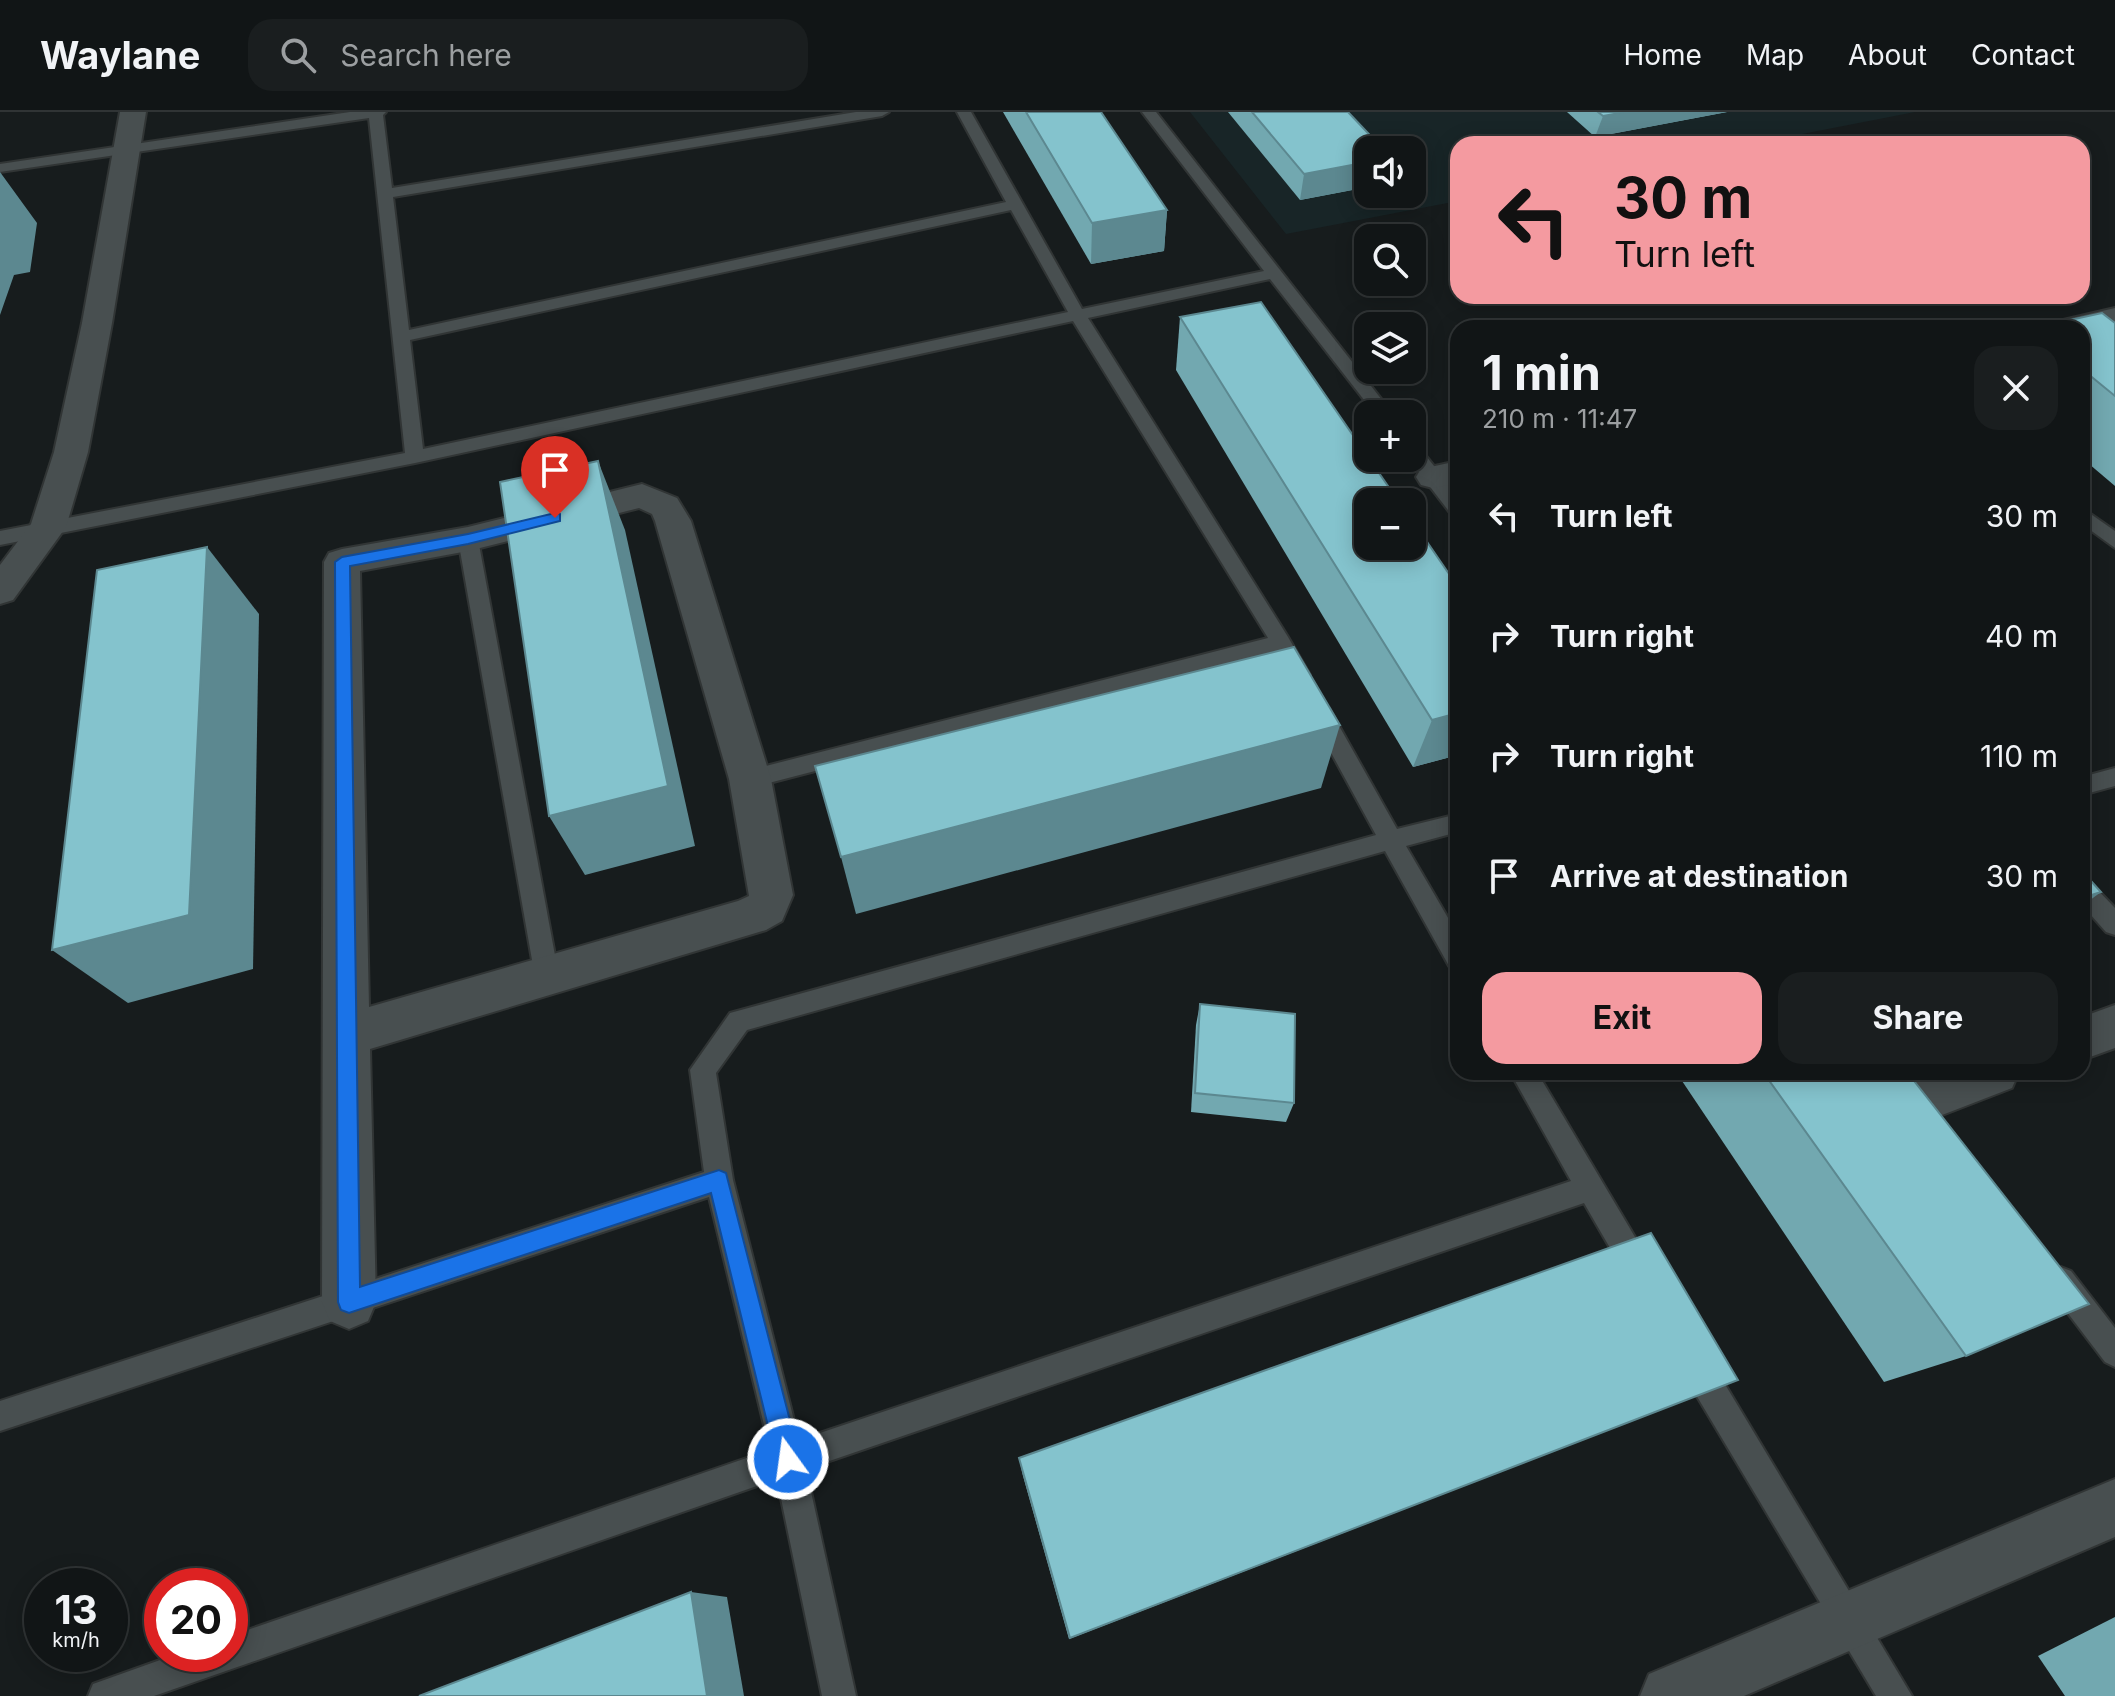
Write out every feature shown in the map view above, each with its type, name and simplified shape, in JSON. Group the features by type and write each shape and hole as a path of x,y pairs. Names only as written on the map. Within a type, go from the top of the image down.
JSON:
{"street":[{"path":"0,591 48,527 71,452 129,149 133,112"},
{"path":"2090,323 2115,317"},
{"path":"349,1034 750,917 766,908 771,895 750,779 673,521 665,506 642,496 468,539 342,562 349,1034 349,1302"},
{"path":"2090,1036 2115,1026"},
{"path":"1925,1102 1976,1080"},
{"path":"1671,1696 2115,1508"}],"lane":[{"path":"0,168 378,112 415,457"},
{"path":"385,194 882,112"},
{"path":"964,112 1078,316 1281,642 1450,944"},
{"path":"1149,112 1373,400"},
{"path":"401,337 1016,204"},
{"path":"0,538 415,457 1275,273"},
{"path":"1426,460 1446,474"},
{"path":"2090,521 2115,541"},
{"path":"468,539 547,977"},
{"path":"750,779 1281,642"},
{"path":"2090,784 2115,777"},
{"path":"839,1696 788,1459 719,1180 703,1070 739,1021 1450,825"},
{"path":"2090,898 2115,925"},
{"path":"1528,1080 1654,1297"},
{"path":"0,1416 719,1180"},
{"path":"248,1646 788,1459 1590,1188"},
{"path":"2048,1263 2115,1352"},
{"path":"1679,1337 1895,1696"},
{"path":"105,1696 174,1672"}],"shaded area":[{"path":"1190,112 1915,112 1792,136 1450,136 1450,203 1426,207 1426,136 1354,136 1354,208 1422,208 1286,234"}],"building":[{"path":"1026,112 1101,112 1167,210 1092,223"},
{"path":"1252,112 1348,112 1371,136 1354,136 1354,165 1304,174"},
{"path":"1598,112 1625,112 1603,116"},
{"path":"1261,302 1354,437 1354,472 1378,472 1389,488 1354,488 1354,560 1426,560 1426,540 1450,575 1450,715 1432,720 1180,317"},
{"path":"2102,313 2115,323 2115,396 2090,376 2090,320 2070,320"},
{"path":"598,461 668,786 549,816 500,482"},
{"path":"207,547 189,915 52,950 97,570"},
{"path":"1294,647 1340,725 841,857 815,766"},
{"path":"2090,880 2101,892 2090,895"},
{"path":"1200,1004 1295,1014 1294,1103 1195,1093"},
{"path":"1769,1080 1913,1080 2089,1304 1966,1356"},
{"path":"1651,1233 1738,1380 1070,1638 1019,1458"},
{"path":"691,1592 707,1696 419,1696"}],"route":[{"path":"555,518 468,539 342,562 349,1034 349,1302 719,1180 788,1459"}]}
